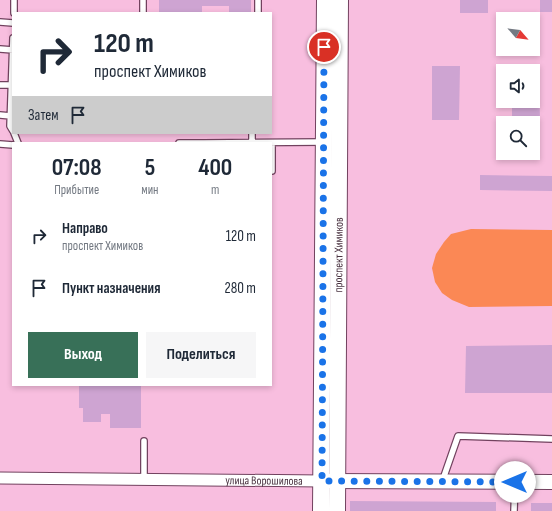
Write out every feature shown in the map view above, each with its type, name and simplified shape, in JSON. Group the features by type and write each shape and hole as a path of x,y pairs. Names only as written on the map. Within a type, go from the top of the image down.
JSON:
{"main road":[{"name":"проспект Химиков","path":"321,511 325,0"},
{"name":"проспект Химиков","path":"337,511 340,0"}],"street":[{"name":"улица Ворошилова","path":"0,478 552,482"}],"lane":[{"path":"14,0 14,12"},
{"path":"143,0 143,12"},
{"path":"258,0 258,12"},
{"path":"0,22 12,23"},
{"path":"0,49 12,50"},
{"path":"0,84 12,85 10,126 12,130"},
{"path":"0,115 11,116"},
{"path":"272,171 272,143 323,142"},
{"path":"0,144 12,145"},
{"path":"442,482 458,436 552,439"},
{"path":"144,441 144,480"},
{"path":"514,511 515,482"}],"shaded area":[{"path":"471,229 552,230 552,306 469,307 452,300 442,293 435,282 432,268 436,254 451,234"}],"building":[{"path":"159,0 251,0 251,12 229,12 229,6 202,6 202,12 159,12"},
{"path":"460,0 488,0 488,13 460,13"},
{"path":"540,0 552,0 552,12 540,12"},
{"path":"432,66 460,66 459,120 432,120"},
{"path":"512,108 540,108 540,116 512,116"},
{"path":"480,175 552,176 552,191 480,190"},
{"path":"552,345 552,393 465,393 466,346"},
{"path":"79,386 141,386 141,428 110,428 110,414 101,414 101,422 83,422 83,408 79,408"},
{"path":"350,501 496,502 496,511 350,511"},
{"path":"531,503 552,503 552,511 531,511"}],"route":[{"path":"324,47 322,193 322,481 515,482"}]}
